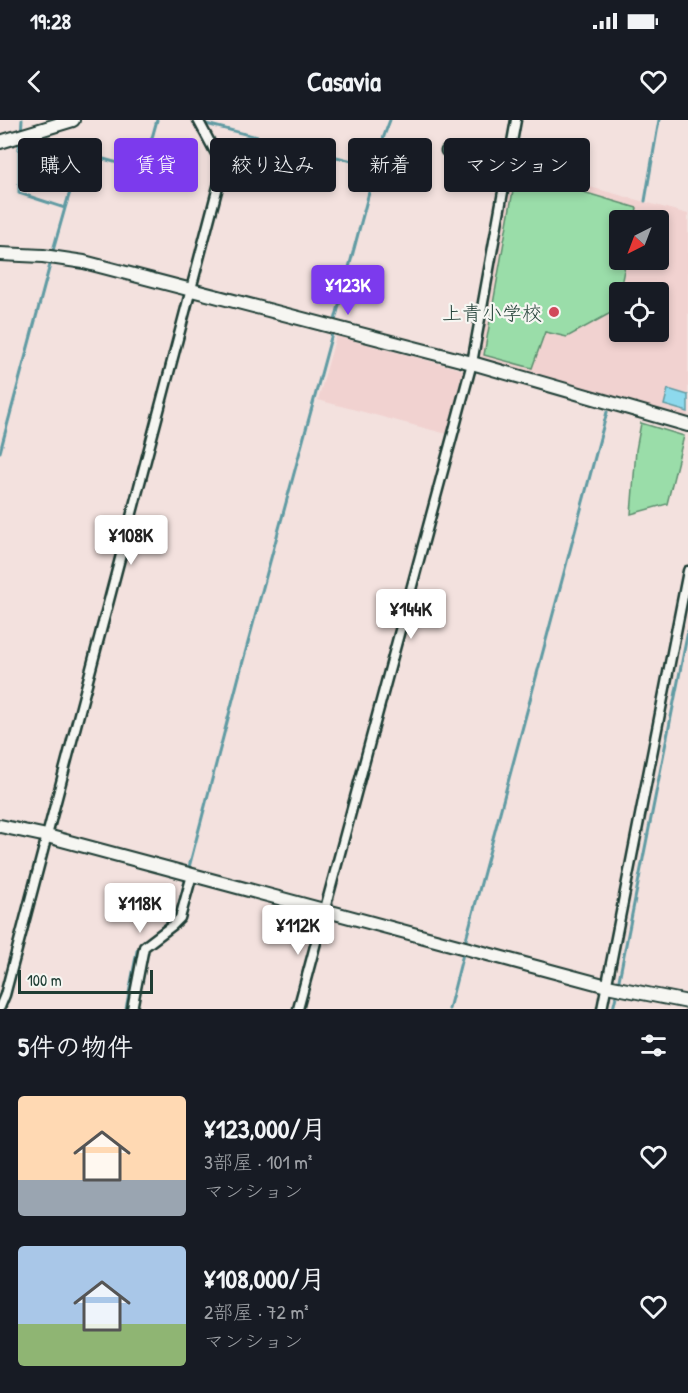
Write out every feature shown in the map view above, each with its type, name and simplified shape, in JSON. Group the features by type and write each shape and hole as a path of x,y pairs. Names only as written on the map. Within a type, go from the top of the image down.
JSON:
{"street":[{"path":"0,142 73,120"},
{"path":"0,1007 220,179 221,163 198,120"},
{"path":"513,138 516,120"},
{"path":"298,1009 472,363 504,192"},
{"path":"0,254 43,256 84,262 472,363 688,425"},
{"path":"602,1009 688,571"},
{"path":"0,826 47,836 606,986 688,1002"},
{"path":"132,1009 144,947 180,918 192,875"}],"shaded area":[{"name":"上青小学校","path":"590,187 688,214 688,418 479,358 510,192 590,192"},
{"path":"336,336 463,370 447,434 318,400"}],"green space":[{"path":"513,192 583,192 637,208 636,210 609,210 609,270 624,270 622,282 609,282 609,314 567,337 545,332 532,368 484,355"},
{"path":"641,423 684,436 667,504 631,514 636,450"}],"water":[{"path":"668,389 688,395 688,412 664,405"}],"waterway":[{"path":"21,133 22,120"},
{"path":"65,208 82,153 143,170 157,120"},
{"path":"334,324 390,120"},
{"path":"645,201 659,120"},
{"path":"202,123 348,160"},
{"path":"19,192 65,208 52,254"},
{"path":"0,452 51,261"},
{"path":"188,871 333,330"},
{"path":"465,943 607,412"},
{"path":"618,985 688,631"},
{"path":"148,939 173,918 186,878"},
{"path":"126,1009 137,951 143,943"},
{"path":"449,1009 464,950"},
{"path":"613,1009 617,992"}],"place":[{"name":"上青小学校","path":"554,312"}]}
